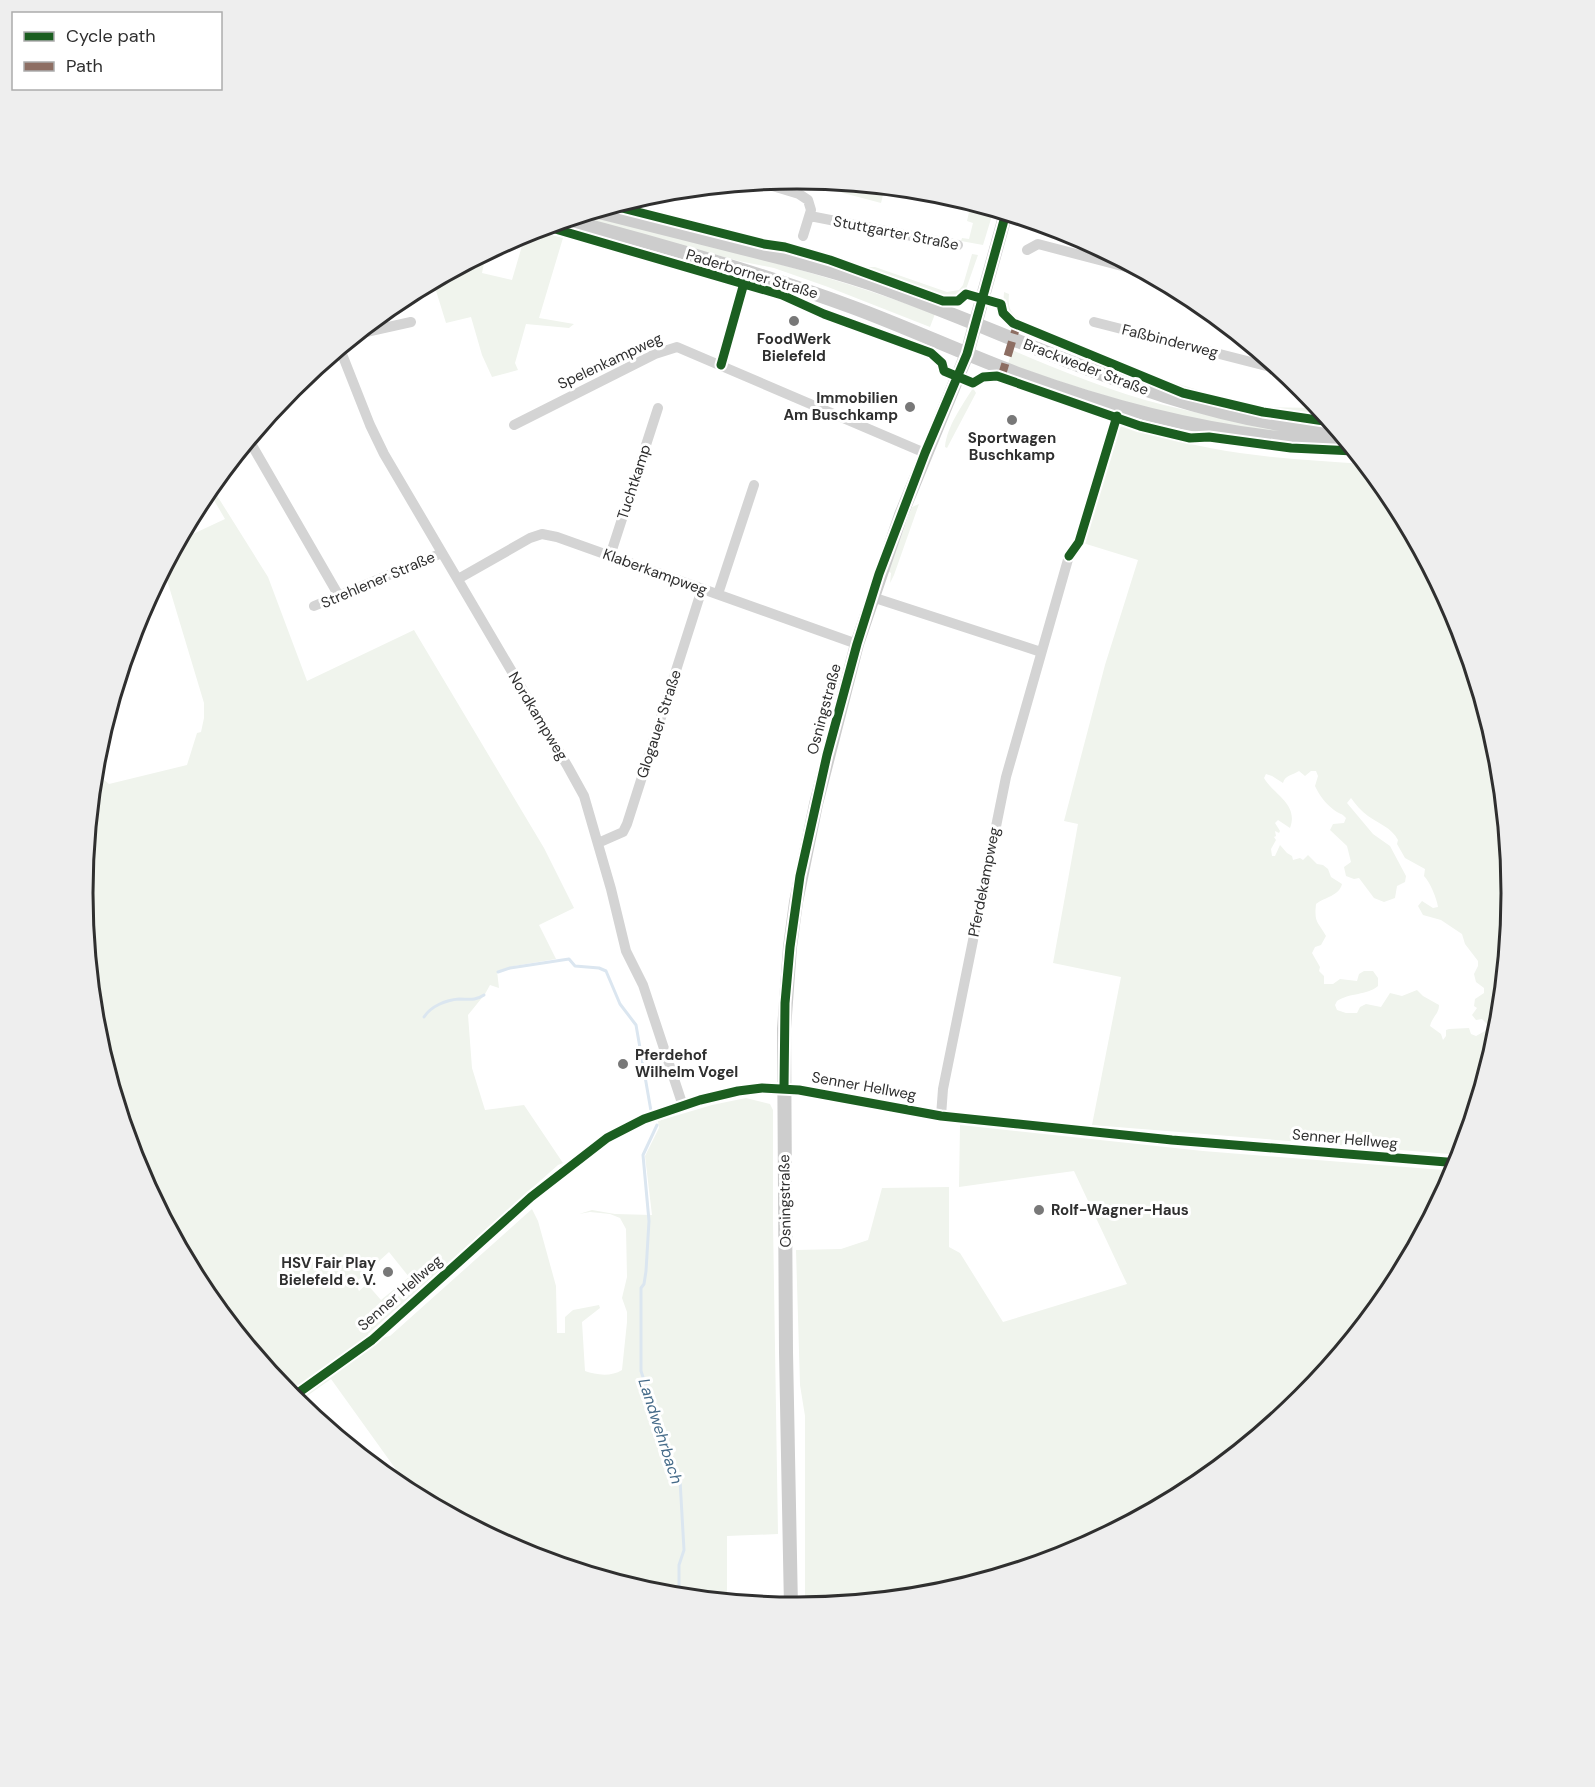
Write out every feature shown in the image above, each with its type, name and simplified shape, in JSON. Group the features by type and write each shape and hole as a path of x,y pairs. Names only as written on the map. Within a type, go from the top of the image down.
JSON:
{"main road":[{"name":"Paderborner Straße","path":"610,215 795,262 870,284 976,324"},
{"name":"Osningstraße","path":"791,1598 784,1089 787,982 800,876 827,755 857,644 900,515 967,354 1004,220"},
{"name":"Paderborner Straße","path":"579,224 789,284 856,308 967,354"},
{"name":"Brackweder Straße","path":"976,324 1081,367 1162,396 1231,414 1326,428"},
{"name":"Brackweder Straße","path":"967,354 1074,393 1180,423 1231,432 1338,443"}],"street":[{"path":"784,190 802,195 810,203 810,216 803,236"},
{"name":"Stuttgarter Straße","path":"810,216 958,245"},
{"path":"1027,250 1038,244 1111,263"},
{"path":"376,330 411,322"},
{"name":"Faßbinderweg","path":"1094,322 1263,365"},
{"name":"Spelenkampweg","path":"514,425 655,354 677,347 925,453"},
{"name":"Nordkampweg","path":"343,356 384,454 578,784 598,843 626,951 643,985 683,1106"},
{"name":"Tuchtkamp","path":"610,556 658,408"},
{"path":"253,447 339,596"},
{"path":"718,594 754,485"},
{"name":"Klaberkampweg","path":"458,579 530,538 542,534 557,537 857,644"},
{"name":"Strehlener Straße","path":"314,606 442,553"},
{"name":"Pferdekampweg","path":"941,1116 943,1089 999,808 1069,556"},
{"name":"Glogauer Straße","path":"598,843 623,832 627,824 702,589"},
{"path":"872,597 1041,652"},
{"name":"Senner Hellweg","path":"299,1392 372,1340 531,1197 597,1145 630,1125 683,1106 738,1091 762,1088 799,1090 941,1116 1172,1140 1448,1162"}],"shaded area":[{"path":"834,191 883,194 881,203"},
{"path":"644,207 758,238 788,243 760,241 633,209"},
{"path":"969,211 992,216 983,245 961,241 962,238 969,239 973,223 967,221"},
{"path":"597,218 805,271 935,314 930,327 774,268 739,261 590,220"},
{"path":"550,234 563,238 539,318 574,324 569,328 526,324 515,363 518,370 492,377 482,355 471,317 446,323 436,289 484,263 482,273 512,280 522,246"},
{"path":"808,248 864,267 875,267 947,292 959,290 963,285 972,254 978,255 965,292 952,298 937,296"},
{"path":"1004,292 1009,294 1009,306 1012,312 1021,320 1162,379 1247,405 1172,386 1040,332 1006,314 1003,307"},
{"path":"1012,350 1145,400 1313,435 1217,423 1163,412 1008,364"},
{"path":"973,388 976,393 947,448 945,447 946,439 952,424"},
{"path":"1253,407 1308,408 1316,417"},
{"path":"1122,426 1225,451 1354,463 1408,541 1448,624 1465,667 1488,756 1496,802 1500,847 1502,894 1496,985 1478,1076 1465,1120 1451,1154 1092,1125 1121,977 1053,963 1078,824 1064,821 1105,665 1138,560 1083,543 1118,429","holes":["1299,771 1305,776 1311,771 1316,771 1318,776 1315,786 1319,793 1331,808 1346,818 1344,823 1333,824 1330,830 1347,846 1351,862 1344,867 1346,876 1359,878 1374,898 1384,902 1395,898 1397,886 1405,882 1406,876 1390,846 1373,834 1347,803 1351,798 1365,814 1392,832 1405,858 1425,869 1424,876 1429,882 1438,907 1433,908 1422,901 1418,906 1423,915 1441,920 1462,934 1465,944 1478,961 1474,974 1476,982 1484,988 1484,993 1475,999 1474,1006 1477,1008 1472,1015 1476,1020 1482,1019 1488,1025 1485,1031 1476,1036 1471,1034 1469,1028 1449,1029 1446,1030 1443,1040 1441,1034 1430,1026 1439,1005 1417,990 1402,996 1390,993 1381,1007 1366,1004 1360,1007 1357,1013 1337,1010 1335,1005 1337,1001 1378,986 1378,978 1373,971 1364,971 1359,974 1357,981 1340,979 1333,984 1324,984 1324,976 1319,971 1320,967 1312,953 1315,947 1321,945 1326,936 1316,919 1316,904 1335,894 1342,884 1331,877 1328,869 1317,864 1308,855 1303,860 1300,858 1293,860 1292,856 1280,845 1275,856 1272,856 1271,849 1276,840 1275,831 1279,833 1280,831 1275,823 1278,820 1290,828 1292,820 1288,806 1264,778 1266,774 1283,783 1287,777"]},
{"path":"217,495 268,577 307,681 414,630 544,848 574,908 539,925 556,959 497,971 499,988 490,985 468,1015 472,1068 485,1110 524,1105 563,1163 368,1334 372,1340 390,1336 532,1209 538,1221 556,1286 557,1333 565,1333 565,1317 573,1310 599,1305 600,1308 582,1322 585,1371 604,1375 622,1370 627,1322 627,1312 622,1298 627,1277 626,1229 620,1218 610,1214 590,1212 579,1214 592,1210 615,1214 652,1215 645,1156 659,1128 658,1121 712,1105 746,1098 770,1104 773,1110 778,1534 727,1536 727,1594 660,1584 571,1561 486,1525 445,1504 406,1479 399,1474 331,1379 305,1397 268,1358 212,1285 187,1246 166,1205 130,1120 107,1031 99,985 95,940 93,894 95,847 103,779 109,784 187,765 197,733 201,732 204,703 167,580 191,535 225,519 214,500","holes":["389,1252 409,1277 381,1300 367,1284 359,1291 355,1283"]},
{"path":"919,504 890,583 891,573 888,571 912,507"},
{"path":"960,1125 1203,1151 1445,1170 1408,1246 1383,1285 1327,1358 1296,1392 1262,1423 1189,1479 1150,1504 1109,1525 1024,1561 980,1574 889,1592 805,1598 805,1416 800,1385 796,1250 841,1249 868,1240 882,1188 949,1187 949,1247 960,1253 1003,1322 1127,1284 1074,1171 959,1187"}],"waterway":[{"name":"Landwehrbach","path":"498,972 569,959 575,966 599,968 606,971 620,1004 636,1025 651,1111"},
{"name":"Landwehrbach","path":"424,1017 444,1002 475,999 484,995"},
{"name":"Landwehrbach","path":"657,1125 643,1155 649,1221 646,1271 641,1288 641,1371 680,1480 684,1550 679,1565 679,1587"}],"marked path":[{"path":"1001,378 1017,325"}],"cycle path":[{"path":"629,210 830,260 943,301 958,301 966,294 1001,304 1003,313 1013,323 1183,393 1263,412 1319,420"},
{"path":"784,1089 785,1003 790,947 800,876 827,755 857,644 879,574 925,453 967,354 1004,220"},
{"path":"560,230 782,295 824,314 931,353 942,363 944,371 973,383 983,377 997,376 1140,426 1190,438 1209,437 1291,448 1344,451"},
{"path":"721,365 744,283"},
{"path":"1069,556 1079,542 1117,416"},
{"path":"299,1392 372,1340 531,1197 607,1138 644,1119 700,1100 738,1091 762,1088 799,1090 941,1116 1172,1140 1448,1162"}],"place":[{"name":"FoodWerk Bielefeld","path":"794,321"},
{"name":"Immobilien Am Buschkamp","path":"910,407"},
{"name":"Sportwagen Buschkamp","path":"1012,420"},
{"name":"Pferdehof Wilhelm Vogel","path":"623,1064"},
{"name":"Rolf-Wagner-Haus","path":"1039,1210"},
{"name":"HSV Fair Play Bielefeld e. V.","path":"388,1272"}]}
